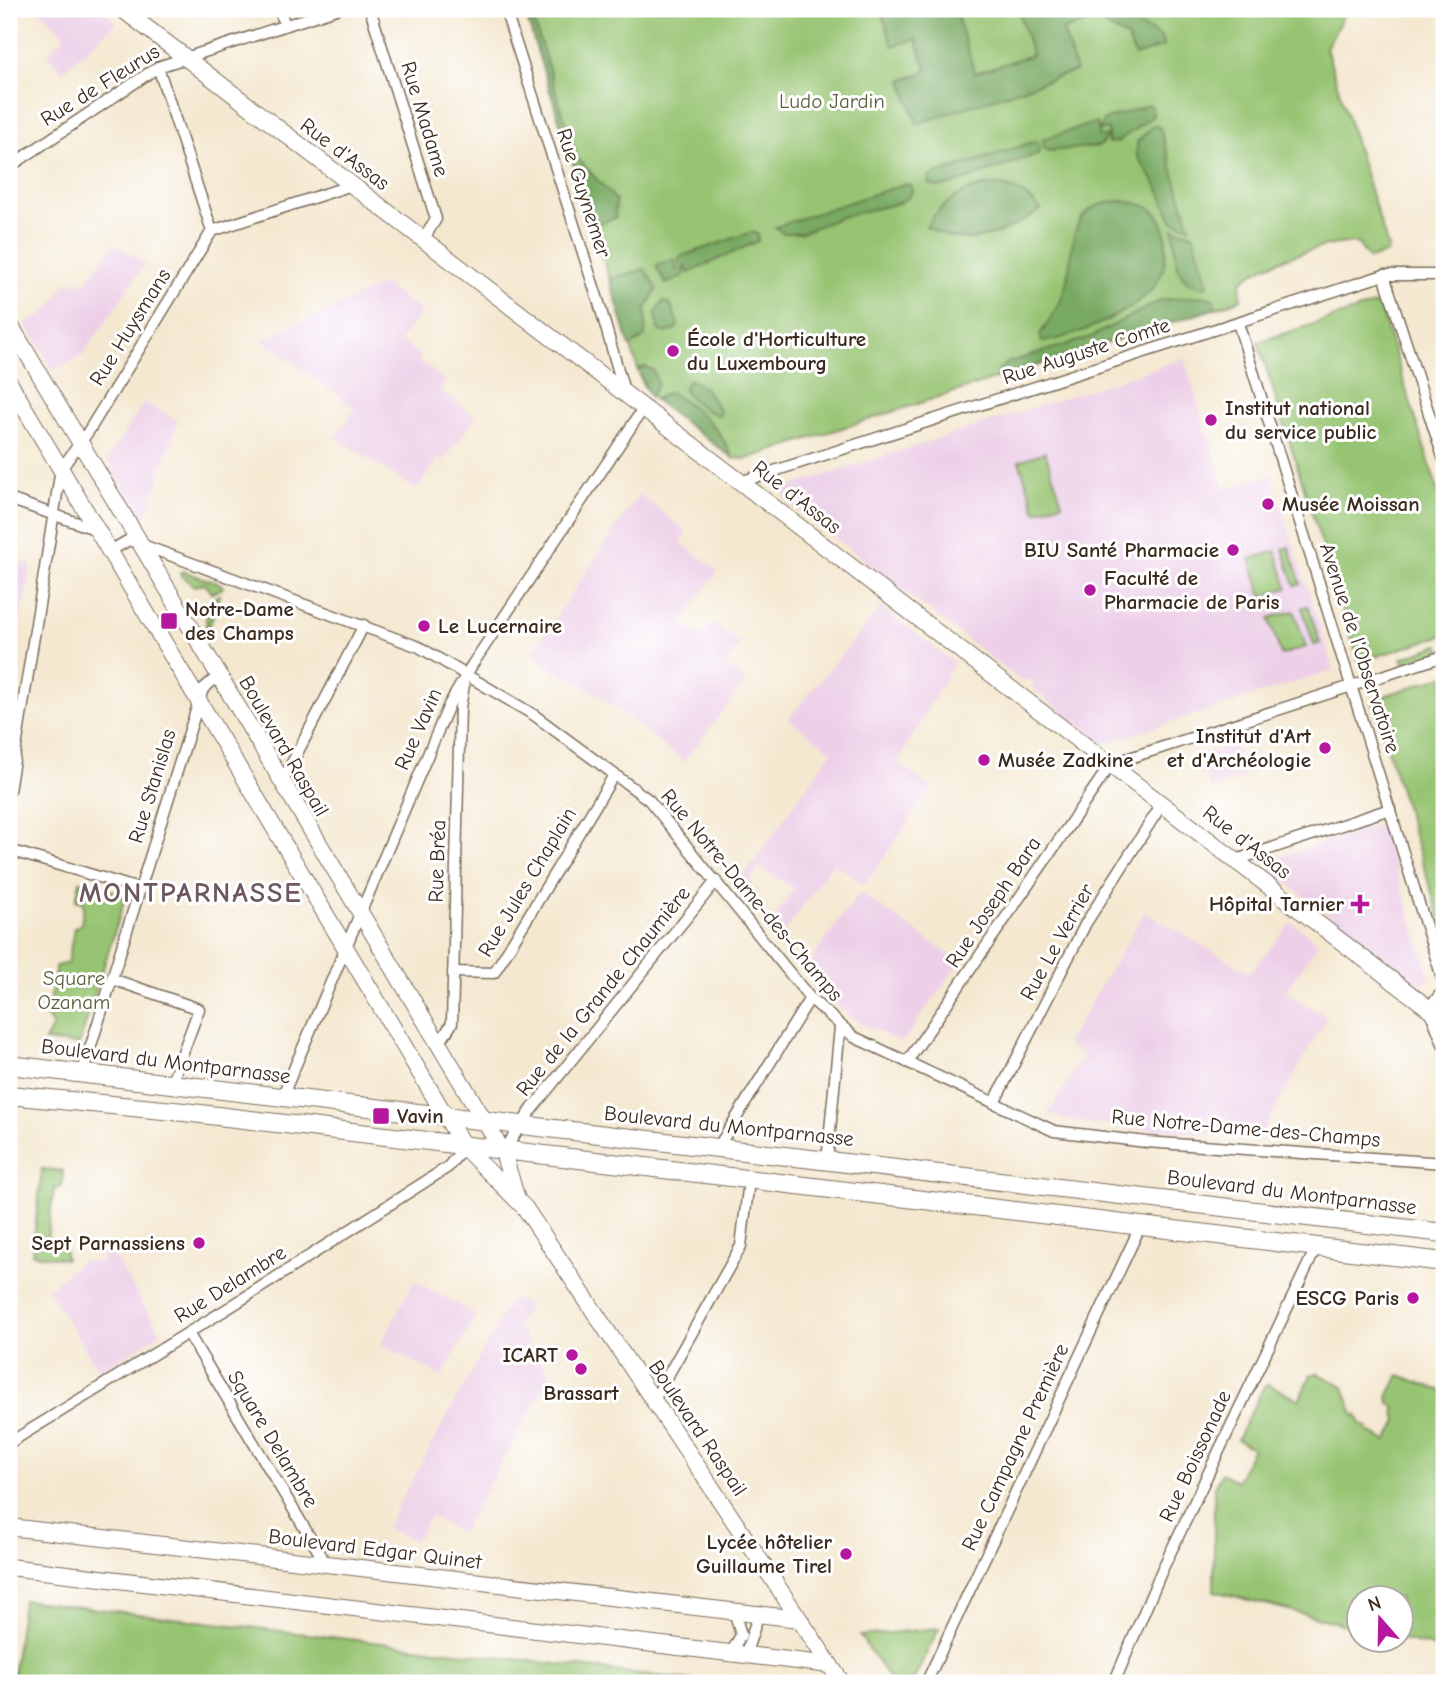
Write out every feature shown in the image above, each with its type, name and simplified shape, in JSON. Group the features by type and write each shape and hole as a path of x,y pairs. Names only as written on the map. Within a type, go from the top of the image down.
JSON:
{"main road":[{"name":"Boulevard du Montparnasse","path":"9,1065 1444,1233"},
{"path":"9,1095 184,1112 1444,1262"}],"street":[{"name":"Rue d'Assas","path":"122,9 645,406 1444,1020"},
{"path":"279,9 285,25"},
{"name":"Rue de Fleurus","path":"9,167 158,67 336,9"},
{"name":"Rue Madame","path":"370,9 436,219 425,239"},
{"name":"Rue Guynemer","path":"505,9 599,303 624,391"},
{"path":"158,67 212,231 352,185"},
{"name":"Rue Huysmans","path":"61,470 212,231"},
{"path":"1384,275 1444,457"},
{"name":"Rue Auguste Comte","path":"743,481 1384,275 1444,275"},
{"name":"Boulevard Raspail","path":"9,323 281,784 503,1152 516,1198"},
{"name":"Avenue de l'Observatoire","path":"1238,323 1444,984"},
{"name":"Boulevard Raspail","path":"9,382 347,946 464,1147 516,1198 842,1683"},
{"name":"Rue Vavin","path":"282,1097 427,755 466,674 645,406"},
{"path":"9,791 61,470"},
{"path":"9,499 95,528"},
{"path":"110,551 129,541 140,544"},
{"name":"Rue Notre-Dame-des-Champs","path":"140,544 419,648 534,715 649,800 810,998 854,1037 1054,1130 1146,1142 1444,1163"},
{"path":"281,784 363,625"},
{"path":"1111,764 1444,656"},
{"name":"Rue Bréa","path":"438,1046 452,1023 460,708 466,674"},
{"name":"Rue Stanislas","path":"82,1074 203,689 218,676"},
{"name":"Rue Joseph Bara","path":"907,1062 1111,764"},
{"name":"Rue Jules Chaplain","path":"453,972 494,973 614,775"},
{"name":"Rue Le Verrier","path":"994,1103 1086,923 1162,804"},
{"path":"1236,860 1390,809"},
{"path":"9,850 139,889"},
{"name":"Rue de la Grande Chaumière","path":"520,1125 716,881"},
{"path":"112,979 199,1009 171,1084"},
{"path":"1444,990 1429,1008 1444,1046"},
{"path":"717,1149 810,998"},
{"path":"827,1161 840,1027"},
{"path":"503,1152 520,1125"},
{"name":"Rue Delambre","path":"9,1443 188,1333 448,1167 464,1147"},
{"path":"654,1400 741,1246 749,1181"},
{"name":"Rue Campagne Première","path":"926,1683 1140,1227"},
{"name":"Rue Boissonade","path":"1114,1683 1164,1565 1316,1248"},
{"name":"Square Delambre","path":"188,1333 326,1564"},
{"name":"Boulevard Edgar Quinet","path":"9,1527 735,1614 799,1619"},
{"path":"9,1567 830,1665"},
{"path":"735,1614 741,1635 738,1655"},
{"path":"738,1655 758,1616"}],"shaded area":[{"path":"39,9 100,9 117,22 63,71 47,54 65,36"},
{"path":"114,243 145,264 83,355 53,370 25,323 45,314 67,282 73,286 77,280 85,284"},
{"path":"384,284 421,311 400,341 420,356 418,360 446,381 440,390 476,417 443,461 438,459 416,490 336,437 355,408 262,340"},
{"path":"1184,359 1225,489 1271,475 1334,670 1103,744 1032,688 1034,684 1028,679 1021,681 787,501 783,489"},
{"path":"144,402 178,421 144,522 107,461"},
{"path":"639,494 687,532 680,542 718,571 681,623 702,636 712,623 740,644 724,666 746,681 684,762 599,695 569,676 566,679 531,654"},
{"path":"9,552 10,559 31,565 17,638 20,639 19,647 16,647 13,680 10,682 13,689 9,720"},
{"path":"881,607 954,663 897,763 932,787 865,885 833,863 779,940 769,927 794,889 759,867 741,893 736,887 832,751 788,719"},
{"path":"1234,744 1244,778 1210,789 1199,755"},
{"name":"Hôpital Tarnier","path":"1382,824 1428,971 1429,979 1421,984 1268,869 1269,860"},
{"path":"859,892 960,962 902,1043 850,1017 804,971"},
{"path":"1145,912 1250,973 1291,922 1319,943 1285,992 1327,1017 1259,1137 1126,1128 1065,1119 1049,1113 1083,1055 1066,1044"},
{"path":"104,1241 161,1333 99,1372 48,1289 81,1261 101,1263"},
{"path":"414,1281 476,1315 442,1377 381,1344"},
{"path":"512,1297 528,1306 517,1325 551,1376 461,1533 430,1516 415,1541 386,1528"}],"green space":[{"name":"Ludo Jardin","path":"524,9 1347,9 1326,48 1388,247 1387,253 1369,259 1358,244 1348,243 1296,254 1248,276 1241,283 1241,299 1231,303 746,459 733,458 652,398 643,385"},
{"path":"524,9 539,9 535,25 577,158 616,200 615,218 593,225"},
{"path":"880,9 968,9 956,13 975,73 1032,55 1018,9 1110,9 1161,37 1164,46 1135,56 1127,37 1095,20 1063,30 1076,71 917,124 902,80 927,71 916,39 893,46"},
{"path":"1148,105 1152,107 1153,116 1117,142 1108,143 1108,129 1099,131 1104,120"},
{"path":"1097,122 1099,136 1107,137 1100,146 1048,151 1044,148 1043,139"},
{"path":"1154,125 1160,128 1190,227 1172,221 1159,189 1137,156 1137,142"},
{"path":"1036,141 1040,147 1038,154 950,185 938,187 928,183 930,176"},
{"path":"904,184 910,185 912,190 910,196 899,203 841,217 801,233 783,233 775,227"},
{"path":"992,185 1019,192 1041,210 1000,232 971,239 941,234 926,226 954,198 972,189"},
{"path":"1119,201 1147,207 1155,212 1160,220 1166,239 1166,250 1158,280 1143,297 1117,315 1085,330 1042,342 1040,335 1064,292 1075,234 1080,222 1088,212 1101,204"},
{"path":"1173,228 1193,234 1208,284 1206,287 1187,281 1181,274"},
{"path":"752,232 758,234 758,241 688,273 686,265 678,265 679,257"},
{"path":"674,259 676,270 685,268 684,275 666,284 656,266"},
{"path":"645,269 657,289 646,308 645,336 630,347 610,279"},
{"path":"1205,296 1213,299 1216,308 998,378 998,371 1007,363 1091,337 1161,300"},
{"path":"663,301 671,305 678,324 676,329 666,333 658,330 656,313"},
{"path":"1379,303 1444,510 1444,635 1359,662 1258,342"},
{"path":"645,367 653,370 658,384 650,397 637,369"},
{"path":"689,379 706,389 721,413 719,415 704,409 686,393 683,389"},
{"path":"669,392 707,420 722,438 733,458 654,400"},
{"path":"1045,452 1062,503 1036,511 1019,461"},
{"path":"1289,547 1301,584 1295,586 1283,549"},
{"path":"1276,551 1287,588 1262,596 1250,559"},
{"path":"182,571 221,584 223,588 212,593 205,584 194,586 180,574"},
{"path":"219,595 210,625 206,627 207,603"},
{"path":"1308,606 1320,643 1314,645 1302,607"},
{"path":"1294,611 1306,647 1281,655 1269,618"},
{"path":"1439,645 1442,652 1404,664 1402,658"},
{"path":"1444,676 1444,932 1372,700"},
{"name":"Square Ozanam","path":"80,881 123,894 125,898 79,1045 45,1041 53,1026 47,1017 56,966 68,963 74,928 81,924 84,903 76,900"},
{"path":"42,1169 63,1171 62,1187 54,1189 47,1238 55,1240 55,1246 64,1247 66,1259 32,1254"},
{"path":"1317,1373 1344,1387 1354,1416 1357,1415 1361,1424 1368,1428 1367,1431 1387,1441 1397,1421 1394,1406 1389,1403 1388,1397 1399,1375 1444,1392 1444,1650 1414,1642 1414,1584 1344,1584 1344,1624 1214,1591 1214,1489 1221,1473 1237,1481 1253,1448 1237,1440 1264,1386 1268,1384 1299,1400 1311,1375"},
{"path":"23,1600 715,1683 12,1683"},
{"path":"939,1628 912,1683 892,1683 860,1636"}],"place":[{"name":"École d'Horticulture du Luxembourg","path":"673,351"},
{"name":"Institut national du service public","path":"1211,420"},
{"name":"Musée Moissan","path":"1268,504"},
{"name":"BIU Santé Pharmacie","path":"1233,550"},
{"name":"Faculté de Pharmacie de Paris","path":"1090,590"},
{"name":"Notre-Dame des Champs","path":"169,621"},
{"name":"Le Lucernaire","path":"424,626"},
{"name":"Institut d'Art et d'Archéologie","path":"1325,748"},
{"name":"Musée Zadkine","path":"984,760"},
{"name":"Hôpital Tarnier","path":"1360,904"},
{"name":"Vavin","path":"381,1116"},
{"name":"Sept Parnassiens","path":"199,1243"},
{"name":"ESCG Paris","path":"1413,1298"},
{"name":"ICART","path":"572,1355"},
{"name":"Brassart","path":"581,1369"},
{"name":"Lycée hôtelier Guillaume Tirel","path":"846,1554"}],"district":[{"name":"MONTPARNASSE","path":"191,893"}]}
